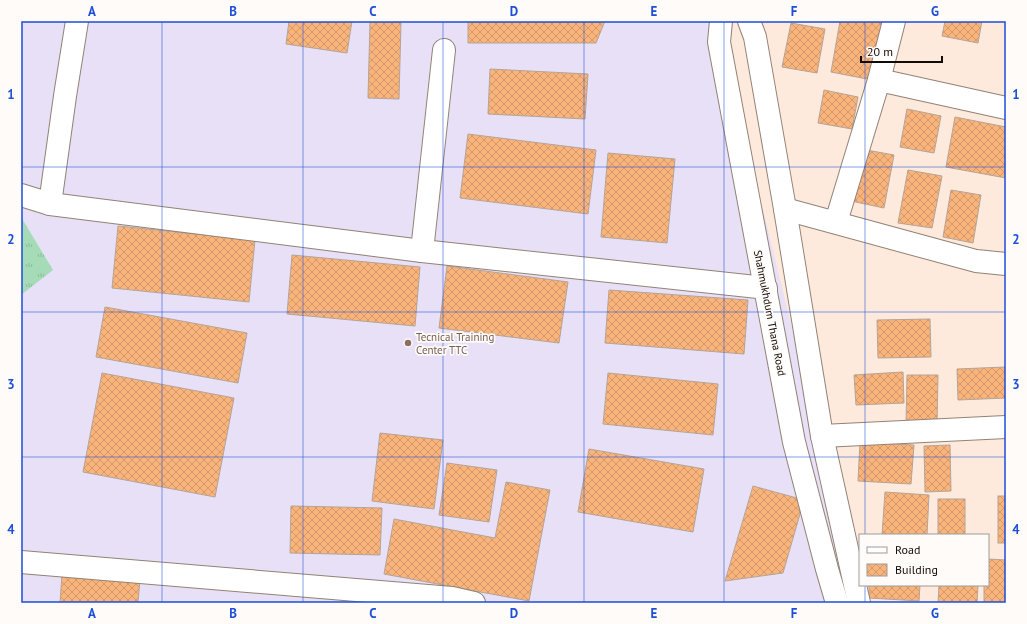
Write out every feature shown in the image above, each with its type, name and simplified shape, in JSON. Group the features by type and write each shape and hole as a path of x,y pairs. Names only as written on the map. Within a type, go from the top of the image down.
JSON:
{"street":[{"path":"50,204 77,21"},
{"name":"Shahmukhdum Thana Road","path":"721,21 719,42 794,442 826,569 837,603"},
{"path":"749,21 755,37 822,436 859,603"},
{"path":"836,222 879,80 894,21"},
{"path":"422,251 444,50"},
{"path":"879,80 1006,108"},
{"path":"21,195 50,204 422,251 766,288"},
{"path":"785,209 976,261 1006,264"},
{"path":"822,436 1006,427"},
{"path":"21,562 452,598 474,603"}],"shaded area":[{"name":"Tecnical Training Center TTC","path":"21,21 727,21 751,161 807,389 850,603 21,603"}],"green space":[{"path":"21,217 53,270 21,295"}],"building":[{"path":"289,21 352,21 347,53 286,44"},
{"path":"370,21 401,22 399,99 368,98"},
{"path":"468,21 605,21 596,43 468,43"},
{"path":"840,21 883,21 872,80 831,72"},
{"path":"945,21 982,21 978,43 942,36"},
{"path":"791,23 825,29 817,73 782,67"},
{"path":"490,69 588,74 585,119 488,114"},
{"path":"824,90 858,97 852,129 818,123"},
{"path":"907,109 941,116 934,153 900,147"},
{"path":"955,117 1006,127 1006,178 946,167"},
{"path":"468,134 596,150 588,214 460,198"},
{"path":"861,149 894,155 884,208 851,201"},
{"path":"608,153 675,159 667,243 601,237"},
{"path":"908,170 942,176 932,228 898,223"},
{"path":"951,190 981,195 973,243 943,237"},
{"path":"118,226 255,240 249,302 112,288"},
{"path":"292,255 420,267 415,326 287,314"},
{"path":"447,266 568,282 559,343 439,328"},
{"path":"609,290 748,300 744,354 605,343"},
{"path":"105,307 247,333 238,383 96,357"},
{"path":"930,319 931,357 878,358 877,320"},
{"path":"1005,367 1006,398 958,400 957,369"},
{"path":"903,372 904,403 856,405 854,375"},
{"path":"102,373 234,398 215,497 83,472"},
{"path":"608,373 718,384 713,435 603,424"},
{"path":"907,375 938,375 937,424 906,424"},
{"path":"380,433 443,440 434,509 372,501"},
{"path":"860,442 914,445 911,484 858,481"},
{"path":"950,445 951,491 925,492 924,446"},
{"path":"589,449 704,469 693,532 578,512"},
{"path":"447,463 497,470 489,522 439,515"},
{"path":"506,482 550,490 529,601 384,574 394,519 495,538"},
{"path":"753,486 804,500 783,573 725,581"},
{"path":"885,492 929,495 927,534 882,534"},
{"path":"998,496 1006,496 1006,543 998,543"},
{"path":"938,499 965,499 965,534 938,534"},
{"path":"291,506 382,508 380,555 290,553"},
{"path":"989,559 1006,560 1006,603 984,603 984,586 989,586"},
{"path":"62,574 140,579 138,603 60,603"},
{"path":"869,586 920,586 919,601 869,598"},
{"path":"939,586 978,586 977,603 938,603"}],"place":[{"name":"Tecnical Training Center TTC","path":"408,343"}]}
